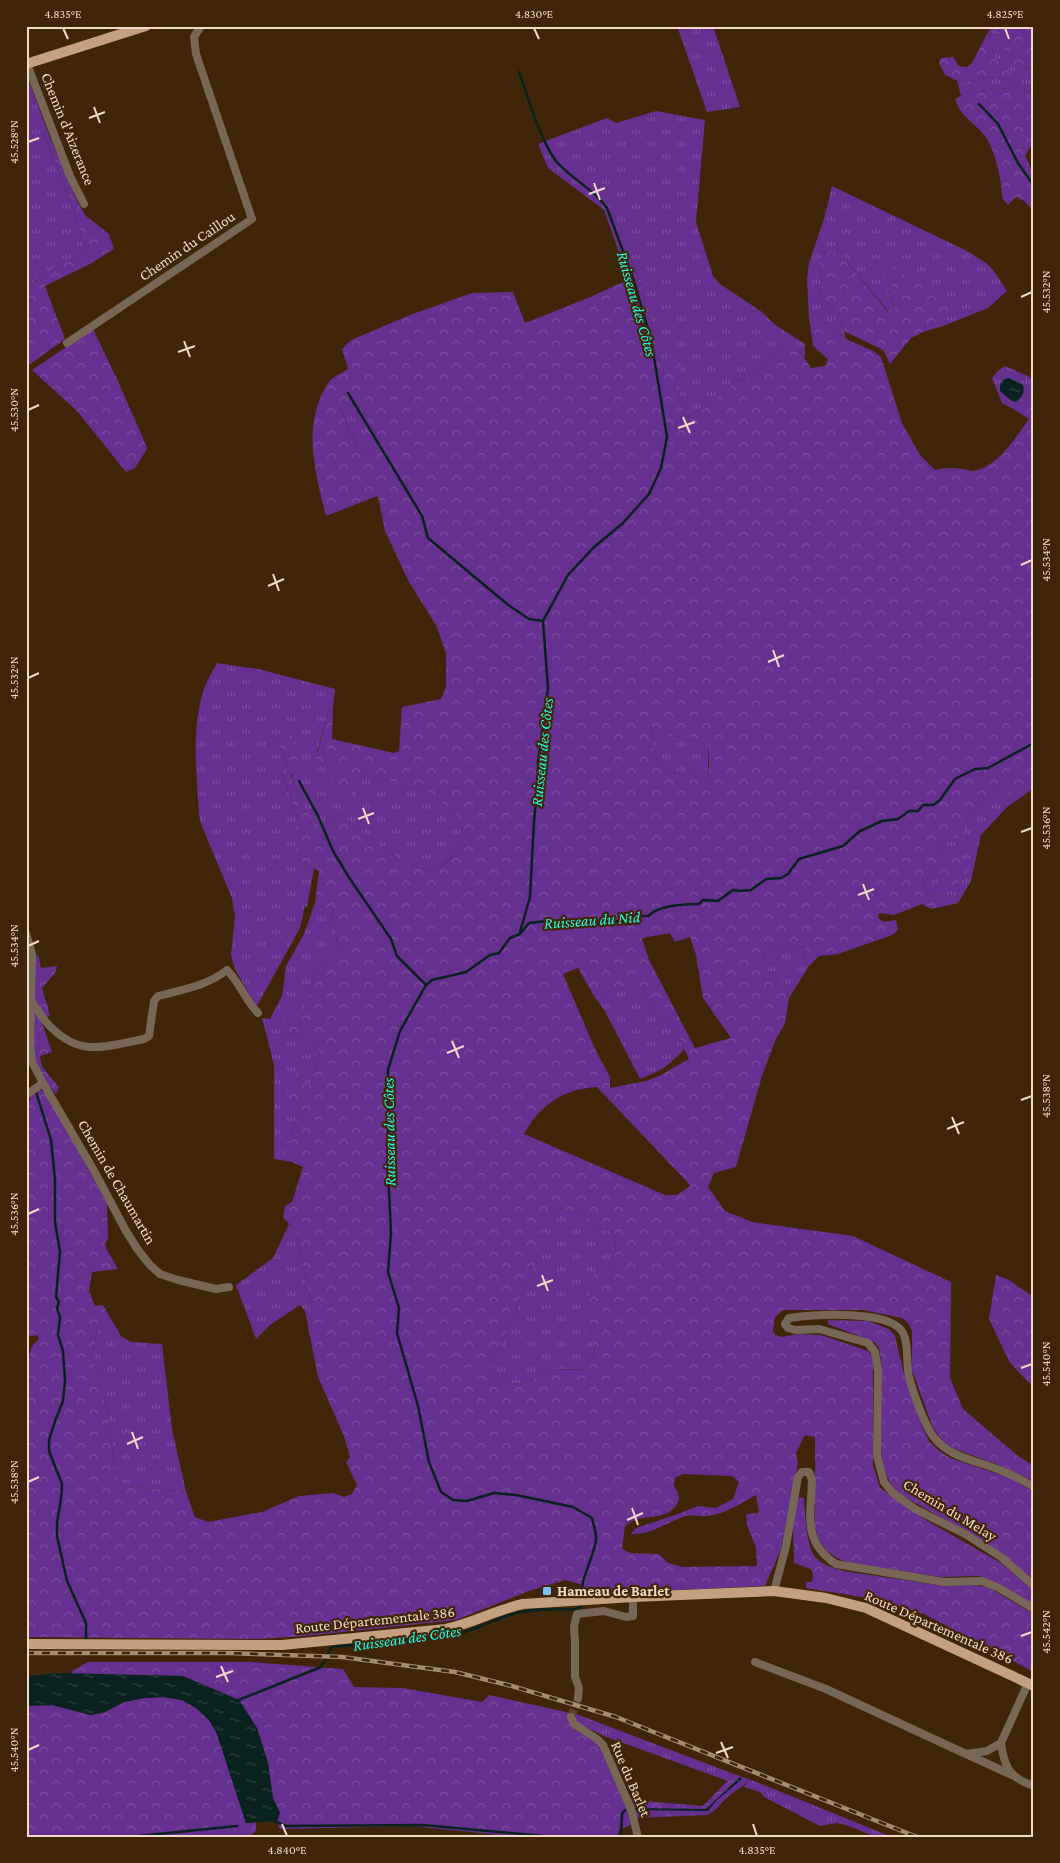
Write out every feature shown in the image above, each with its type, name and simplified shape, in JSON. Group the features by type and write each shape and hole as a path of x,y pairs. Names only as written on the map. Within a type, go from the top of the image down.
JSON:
{"main road":[{"path":"27,64 146,26"},
{"name":"Route Départementale 386","path":"26,1644 282,1645 446,1629 464,1625 523,1604 634,1597 774,1592 826,1598 866,1608 1031,1685"}],"street":[{"name":"Chemin du Caillou","path":"67,343 252,220 194,49 194,37 201,26"},
{"name":"Chemin d'Aizerance","path":"27,64 70,176 84,204"},
{"name":"Chemin de Chaumartin","path":"26,933 32,954 30,1000 32,1062 126,1231 138,1250 160,1274 216,1289 229,1287"},
{"path":"30,1000 45,1021 60,1035 82,1047 97,1048 144,1040 149,1036 154,1001 158,996 202,984 227,970 236,979 252,1007 258,1013"},
{"path":"26,1095 44,1083"},
{"name":"Chemin du Melay","path":"1034,1487 999,1469 955,1454 944,1448 933,1436 926,1424 909,1376 907,1345 904,1333 896,1325 862,1315 812,1315 789,1318 785,1324 788,1328 795,1330 819,1329 868,1343 875,1352 878,1371 876,1456 884,1482 893,1493 915,1508 965,1534 1002,1557 1034,1586"},
{"path":"774,1592 786,1546 798,1477 802,1472 809,1472 812,1480 811,1531 814,1543 825,1556 836,1564 944,1582 982,1581 999,1588 1034,1609"},
{"path":"578,1698 579,1688 575,1677 574,1626 577,1614 604,1611 626,1617 633,1616 634,1597"},
{"path":"755,1662 826,1688 1012,1775"},
{"path":"1031,1685 1001,1744 1003,1759 1012,1775 1016,1779 1034,1786"},
{"name":"Rue du Barlet","path":"572,1717 574,1724 598,1738 603,1745 631,1809 638,1837"},
{"path":"966,1754 987,1751 1001,1744"}],"green space":[{"path":"677,26 713,26 740,107 707,112"},
{"path":"993,26 996,26 1021,69 1034,68 1034,99 1022,87 967,92 970,97 968,99 961,96 957,80 962,83 985,77 1008,79 1011,72 995,58 988,32"},
{"path":"996,26 1034,26 1034,68 1021,69 1009,59 1004,51 1005,44"},
{"path":"988,32 995,58 1011,72 1011,77 1008,79 985,77 962,83 945,75 939,63 941,58 953,57 959,66 967,67 972,63"},
{"path":"26,73 47,130 44,135 69,197 86,254 53,269 26,287"},
{"path":"1022,87 1034,99 1034,141 1025,156 1034,174 1034,211 1024,201 1016,197 1008,205 1002,198 999,175 988,140 964,115 955,99 961,96 968,99 970,97 967,92"},
{"path":"656,111 705,120 696,222 713,276 720,284 762,312 774,324 805,344 805,358 798,349 781,349 742,381 739,379 706,408 687,417 683,412 679,398 682,361 660,363 656,355 650,314 626,243 616,244 604,210 548,168 538,144 607,118 616,123"},
{"path":"47,130 78,203 86,216 109,234 114,249 90,264 45,286 65,339 26,367 26,287 53,269 86,254 69,197 44,134"},
{"path":"832,186 969,252 993,270 1007,291 988,308 923,332 926,324 892,285 888,293 895,309 888,311 841,254 819,263 822,286 819,295 839,314 846,339 813,314 809,317 807,279 809,263 824,219"},
{"path":"626,243 650,314 656,355 660,363 670,356 682,361 680,398 683,412 687,417 706,408 739,379 742,381 781,349 798,349 811,368 825,366 828,359 813,346 809,317 813,314 846,339 873,351 881,357 902,423 920,455 935,470 952,468 973,471 990,464 998,458 1012,443 1029,419 1013,409 1034,387 1034,788 1007,807 1003,805 1002,798 1015,784 992,789 968,818 967,826 961,836 947,840 938,849 943,859 954,856 969,863 967,877 957,884 946,885 938,882 939,871 935,869 923,885 930,894 957,896 958,903 932,909 922,904 894,915 879,913 878,918 884,922 896,920 898,930 892,935 838,954 819,956 809,966 804,957 806,948 792,946 762,952 773,986 784,981 789,998 785,1023 775,1041 762,1076 736,1167 714,1173 708,1187 725,1211 752,1222 853,1236 951,1282 950,1378 963,1409 1018,1456 1034,1466 1034,1481 944,1443 933,1428 912,1370 912,1331 909,1324 902,1318 863,1310 783,1310 775,1317 773,1331 775,1335 781,1337 799,1334 821,1335 868,1351 873,1357 873,1465 880,1488 929,1522 1001,1563 1034,1591 1034,1606 995,1582 978,1576 941,1577 850,1563 831,1554 823,1546 815,1528 815,1437 805,1435 796,1453 798,1462 781,1549 765,1586 586,1594 580,1584 565,1580 526,1592 456,1620 305,1636 259,1639 26,1637 26,1365 32,1346 39,1339 37,1335 26,1337 26,1113 32,1095 40,1089 49,1097 107,1204 108,1239 105,1243 118,1269 92,1272 89,1291 95,1306 103,1305 121,1336 97,1328 93,1359 109,1417 114,1468 118,1479 127,1486 186,1492 195,1517 208,1522 262,1512 299,1496 333,1493 344,1497 352,1494 357,1485 346,1462 350,1457 344,1436 318,1377 305,1311 311,1306 296,1230 283,1218 285,1206 292,1202 303,1167 292,1162 274,1159 274,1153 281,1152 292,1139 294,1121 304,1115 304,1111 293,1108 288,1093 288,1085 297,1072 304,1075 306,1085 311,1085 320,1053 313,1043 304,1036 293,1033 281,1034 279,1029 283,1018 291,1014 303,1017 316,971 336,949 337,935 331,913 315,903 319,871 297,858 295,822 298,820 282,772 287,768 284,754 277,743 292,734 299,769 291,775 299,798 318,825 322,839 332,840 335,818 341,814 365,835 400,860 429,872 446,863 465,837 469,841 471,831 459,828 454,810 426,792 355,772 354,795 346,796 336,792 333,784 335,770 316,758 329,710 333,707 332,739 394,753 399,751 402,707 441,699 446,687 446,653 436,625 409,582 385,531 377,496 326,516 318,483 313,448 315,414 320,397 329,382 348,369 342,349 351,340 410,315 472,293 513,292 525,323 623,282 624,267 616,244","holes":["340,408 363,411 383,446 361,456","650,726 669,736 709,739 709,779 666,771 655,756","670,933 675,942 690,937 696,955 703,998 731,1038 695,1048 649,960 642,938","578,968 594,996 620,987 627,991 643,991 656,1014 675,1030 689,1059 646,1081 610,1088 610,1077 596,1051 563,974","597,1087 690,1186 677,1195 665,1195 524,1134 545,1107 563,1095","560,1209 583,1213 596,1228 614,1232 616,1250 609,1272 597,1272 591,1277 584,1339 596,1344 588,1370 564,1369 550,1371 536,1376 530,1382 509,1384 492,1380 489,1371 536,1264 542,1235","683,1474 732,1476 739,1482 733,1499 716,1508 698,1506 636,1528 631,1534 653,1530 686,1516 713,1515 732,1508 756,1495 759,1513 746,1514 747,1525 756,1548 757,1566 683,1567 668,1563 659,1554 630,1553 622,1549 625,1526 634,1520 659,1516 674,1509 679,1496 674,1486 675,1478"]},
{"path":"830,251 841,254 887,311 895,308 888,293 892,285 884,277 888,266 947,298 951,317 926,324 923,332 911,338 890,364 883,350 844,331 839,314 819,295 822,286 819,263"},
{"path":"93,329 147,449 135,468 126,472 77,411 32,370"},
{"path":"1005,366 1034,379 1034,387 1013,409 1002,403 992,378"},
{"path":"340,407 363,411 383,446 361,456"},
{"path":"217,663 258,669 335,689 333,707 329,710 317,752 335,770 333,784 355,772 426,792 454,810 459,828 471,831 469,841 465,837 450,858 441,866 429,872 400,860 365,835 341,814 335,818 332,841 322,839 317,826 305,808 296,789 291,766 292,735 277,743 284,754 287,769 282,773 298,820 297,858 314,868 307,907 305,906 300,928 258,1004 255,1005 235,969 231,955 235,917 232,898 199,815 196,753 197,722 204,688"},
{"path":"650,725 669,736 709,738 709,779 666,771 655,756"},
{"path":"1016,783 1003,805 1007,807 981,835 971,881 958,903 957,896 930,894 923,885 935,869 939,871 943,859 938,849 967,826 968,818 992,789"},
{"path":"315,903 331,913 337,935 336,949 316,971 303,1017 281,1034 293,1033 304,1036 313,1043 320,1053 311,1085 306,1085 304,1115 294,1121 292,1139 281,1153 274,1153 274,1065 262,1018 270,1019 282,996 286,966 304,934"},
{"path":"792,946 806,948 804,957 809,966 789,998 784,982 773,986 762,952"},
{"path":"38,955 41,968 57,966 55,973 42,988 50,1015 46,1018 33,999 35,956"},
{"path":"620,987 627,991 643,991 656,1014 675,1030 684,1049 665,1067 640,1079 605,1011 594,996"},
{"path":"33,1007 41,1021 52,1052 40,1056 42,1067 59,1087 56,1094 49,1086 34,1060"},
{"path":"560,1209 583,1213 596,1228 614,1232 616,1250 609,1272 597,1272 596,1343 588,1370 564,1369 549,1371 542,1373 530,1382 509,1384 492,1380 489,1371 536,1264 541,1235"},
{"path":"289,1224 296,1230 311,1306 305,1311 300,1305 270,1325 256,1339 236,1285 273,1258"},
{"path":"996,1275 1007,1279 1034,1297 1034,1388 1010,1363 989,1319"},
{"path":"828,1320 868,1321 889,1329 895,1336 904,1374 929,1441 950,1458 1010,1478 1034,1492 1034,1582 978,1538 899,1494 889,1479 883,1462 880,1444 881,1366 879,1348 874,1342 828,1324"},
{"path":"97,1328 121,1336 131,1342 162,1344 172,1429 186,1492 127,1486 118,1479 114,1468 109,1417 93,1359"},
{"path":"797,1497 804,1498 806,1529 812,1552 818,1560 825,1564 843,1571 945,1586 972,1585 987,1587 1034,1614 1034,1672 924,1614 880,1600 806,1588 806,1582 812,1582 813,1575 811,1569 794,1563 793,1517"},
{"path":"88,1662 251,1662 343,1669 354,1687 403,1688 482,1702 489,1695 571,1713 570,1722 592,1738 599,1746 626,1806 631,1825 619,1830 617,1837 519,1837 412,1826 280,1829 277,1821 280,1813 273,1798 268,1763 257,1728 239,1700 183,1676 72,1674 72,1671"},
{"path":"163,1697 182,1700 196,1708 209,1720 217,1734 246,1823 256,1822 256,1831 251,1835 224,1837 26,1837 26,1706 52,1705 91,1715 105,1712 124,1702"},
{"path":"576,1714 734,1774 728,1781 604,1736 577,1723 575,1719"},
{"path":"734,1774 749,1779 707,1815 636,1818 630,1798 635,1797 645,1801 703,1806"},
{"path":"749,1779 892,1837 876,1837 837,1823 820,1826 764,1797 760,1792 744,1787"}],"water":[{"path":"1009,378 1023,385 1023,395 1016,402 1000,391 1000,385 1003,380"},
{"path":"60,1673 183,1676 239,1700 257,1728 268,1763 273,1798 280,1813 277,1821 246,1823 217,1734 209,1720 196,1708 182,1700 163,1697 124,1702 105,1712 91,1715 52,1705 26,1706 26,1676"},
{"path":"740,1777 742,1779 716,1801 708,1811 634,1810 634,1808 706,1809"}],"waterway":[{"name":"Ruisseau des Côtes","path":"519,72 535,119 550,153 568,173 596,195 607,208 633,278 651,339 667,437 661,468 649,494 622,524 594,547 568,575 543,621 548,688 538,762 530,897 520,932"},
{"path":"979,104 998,124 1018,163 1034,186"},
{"path":"348,393 422,516 428,538 507,604 529,619 543,621"},
{"name":"Ruisseau des Côtes","path":"581,1598 584,1577 596,1542 592,1518 573,1507 516,1495 494,1493 467,1501 453,1500 441,1492 429,1462 418,1406 397,1333 399,1308 388,1272 391,1233 388,1170 388,1070 400,1031 426,985 432,980 466,972 490,955 499,953 510,938 520,934 529,923 547,921 618,921 633,916 648,916 658,909 672,906 699,904 703,900 718,901 733,890 751,890 766,879 781,878 788,874 799,859 843,846 860,831 882,821 898,819 909,811 918,811 923,805 933,805 940,800 955,779 975,769 988,768 1034,743"},
{"path":"299,781 318,816 333,851 391,939 397,956 426,985"},
{"path":"36,1092 51,1140 55,1180 55,1222 60,1252 56,1297 59,1302 57,1308 60,1317 58,1335 63,1351 65,1380 63,1401 49,1440 49,1451 62,1484 57,1536 67,1581 86,1623 86,1638"},
{"name":"Ruisseau des Côtes","path":"236,1701 321,1667 332,1647 453,1635 513,1614 536,1610 576,1609 581,1607 581,1603"},
{"path":"621,1837 622,1814 625,1810"},
{"path":"274,1821 286,1826 423,1825 555,1837"},
{"path":"128,1837 237,1826"}],"tunnel":[{"path":"571,1717 578,1698"}],"railway":[{"path":"26,1653 228,1653 342,1657 455,1672 508,1685 616,1717 917,1837"}],"place":[{"name":"Hameau de Barlet","path":"547,1591"}],"water label":[{"name":"Ruisseau du Nid","path":"592,920"}]}
